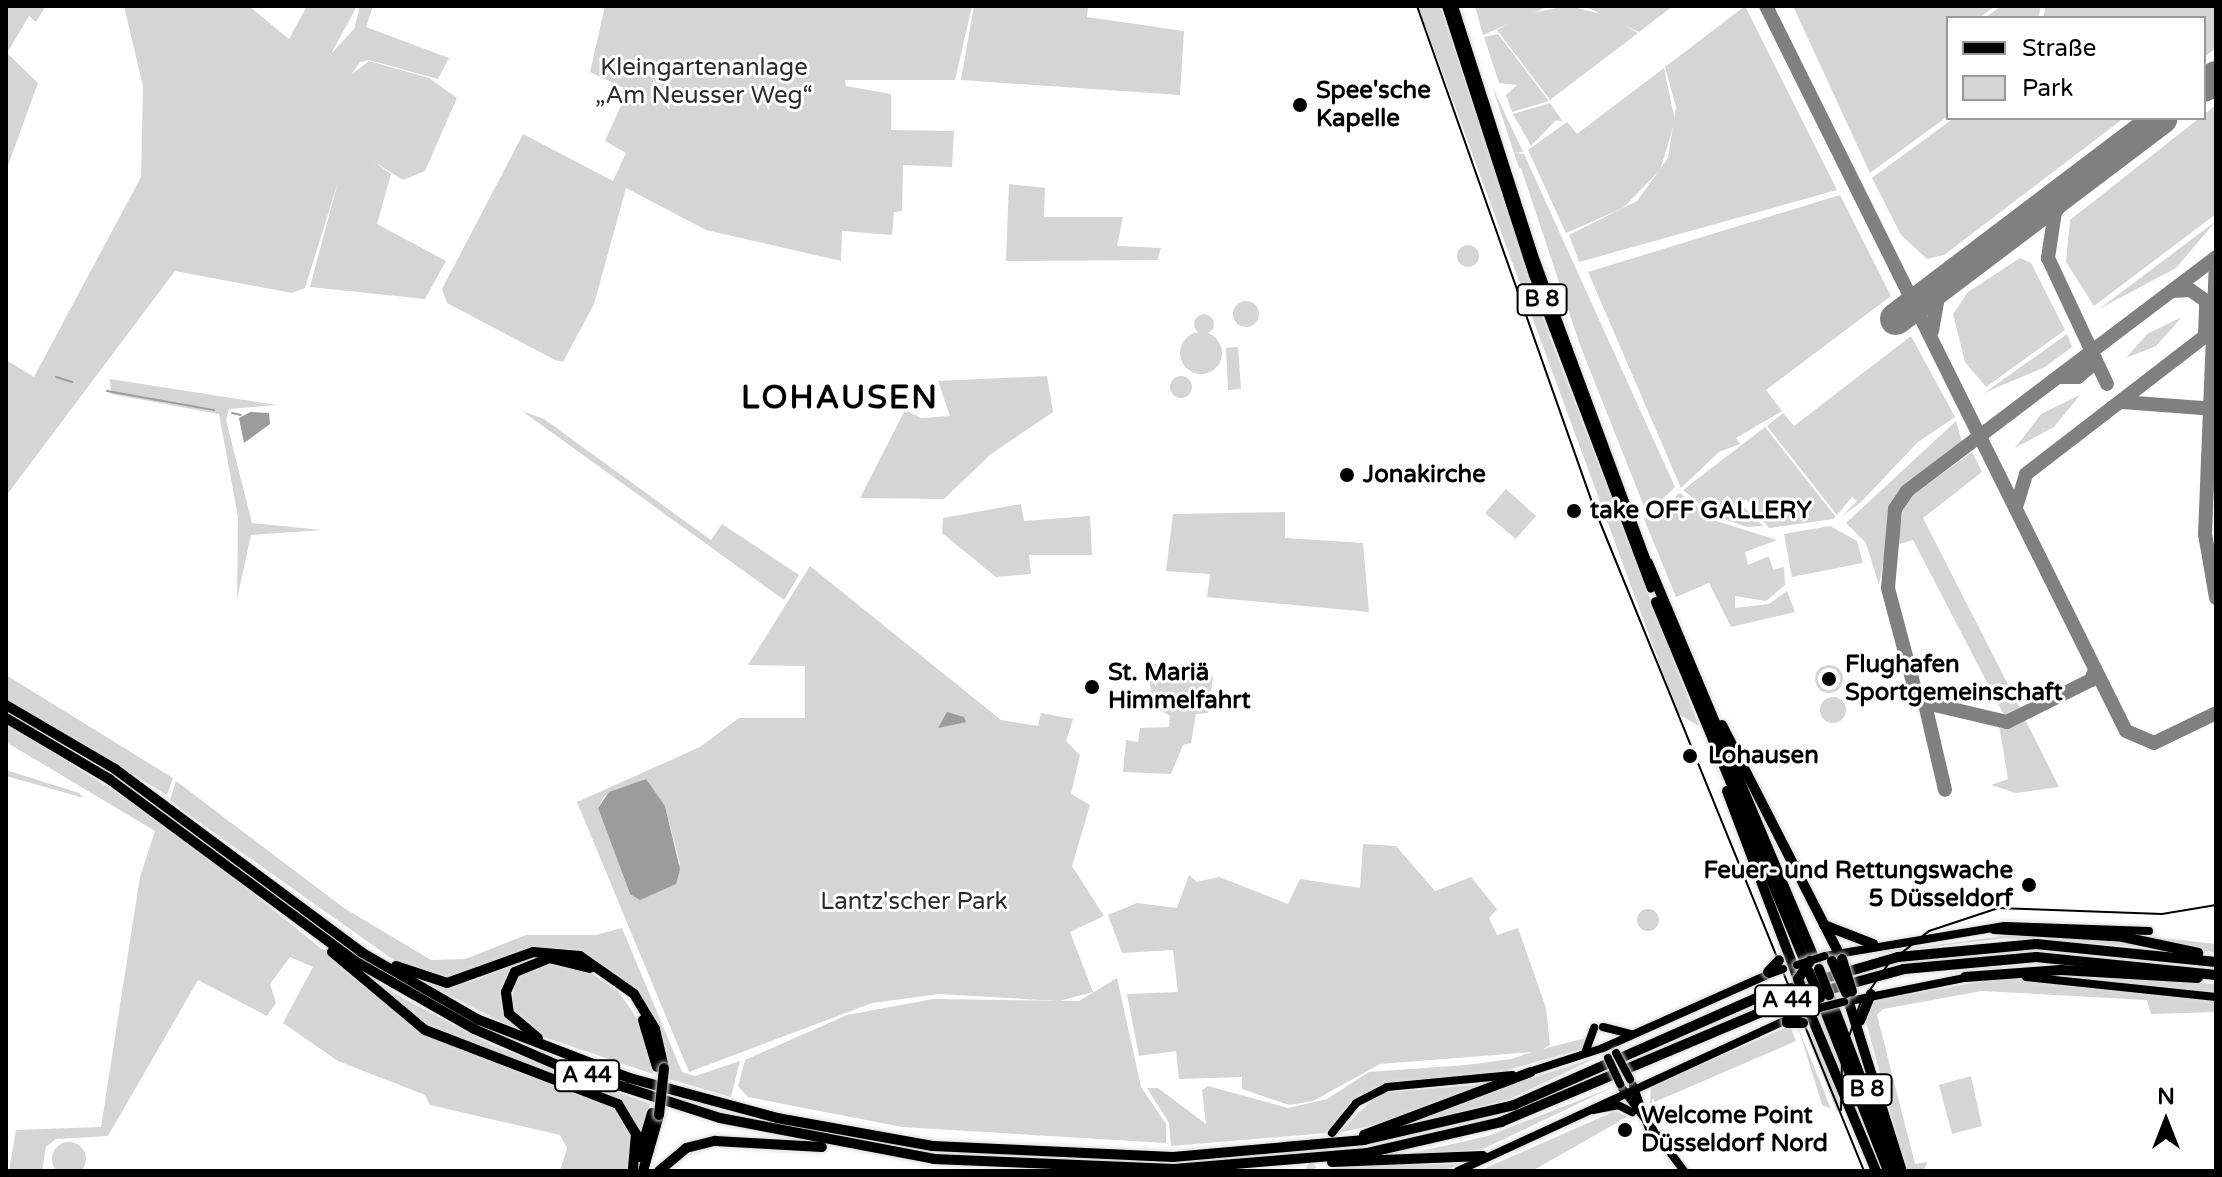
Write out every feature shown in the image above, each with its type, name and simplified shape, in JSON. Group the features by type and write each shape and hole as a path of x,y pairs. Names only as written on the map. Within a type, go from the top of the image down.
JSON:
{"highway":[{"name":"B 8","path":"1648,563 1813,967 1812,1008 1888,1171"},
{"name":"B 8","path":"1651,589 1722,765 1813,967"},
{"path":"1662,597 1822,924 1859,1027 1899,1171"},
{"name":"A 44","path":"6,705 154,804 335,934 479,1020 616,1074 777,1118 933,1146 1132,1157 1296,1149 1475,1117 1757,998 1898,957 2036,944 2216,959"},
{"name":"A 44","path":"6,718 154,804"},
{"path":"1722,765 1790,969 1812,1008 1815,1031 1876,1171"},
{"name":"A 44","path":"170,816 312,932 443,1013 562,1067 720,1118 888,1153 1102,1170 1327,1158 1501,1122 1787,1001 1904,969 2036,957 2216,977"},
{"path":"1822,924 1873,944"},
{"path":"1994,929 2123,937 2216,959"},
{"path":"312,932 425,1030 618,1104 636,1134 633,1171"},
{"path":"335,934 410,974 447,983 533,952 580,956 634,994 655,1029 660,1068 655,1114 643,1171"},
{"path":"616,1074 513,1022 506,992 521,966 561,958 605,977 637,1009 660,1068"},
{"path":"1766,974 1813,967"},
{"path":"1965,977 2061,970 2216,977"},
{"path":"1859,1027 1871,994"},
{"name":"B 8","path":"1812,1008 1899,1171"},
{"path":"1775,1025 1812,1008"},
{"path":"1296,1149 1388,1128 1531,1072"},
{"path":"633,1171 655,1114"},
{"path":"659,1171 686,1148 715,1141 888,1153"},
{"path":"1327,1158 1426,1163 1483,1156"}],"main road":[{"name":"B 8","path":"1446,6 1533,275 1651,589"},
{"name":"B 8","path":"1454,6 1536,261 1648,563"},
{"path":"1813,967 1832,957 1873,944 1994,929 2149,931"},
{"path":"1332,1133 1356,1103 1387,1087 1531,1072 1608,1046 1766,974"},
{"path":"1812,1008 1848,997 1965,977 2072,978 2216,997"},
{"path":"1458,1171 1483,1156 1588,1110 1622,1088 1634,1089 1775,1025"},
{"path":"1581,1056 1598,1028 1636,1034"},
{"path":"1608,1046 1622,1088 1635,1113 1684,1171"},
{"path":"1612,1056 1630,1079 1647,1113"},
{"path":"1649,1129 1647,1113 1655,1079"},
{"path":"1588,1110 1618,1105 1635,1113"}],"green space":[{"path":"6,6 46,6 36,22 29,16 7,53 38,83 6,171"},
{"path":"124,6 249,6 289,39 307,6 357,6 331,54 354,29 360,6 373,6 366,27 449,58 438,79 369,60 360,62 352,74 369,61 429,78 457,98 425,171 403,180 373,161 391,174 377,224 446,261 425,299 310,287 338,182 305,288 292,293 175,271 6,496 6,360 34,377 141,177 143,86"},
{"name":"Kleingartenanlage „Am Neusser Weg“","path":"605,6 972,6 955,80 845,80 846,86 891,94 891,130 954,131 952,167 903,165 902,211 894,212 892,235 842,231 841,261 706,230 626,188 594,304 563,362 555,360 447,303 442,289 523,134 613,181 626,153 605,141 628,90 590,72"},
{"path":"974,6 1088,6 1087,17 1184,31 1180,95 961,80"},
{"path":"1418,6 1440,6 1550,338 1699,726 1678,714"},
{"path":"1475,6 1549,6 1483,35"},
{"path":"1568,6 1610,16 1638,33 1550,100 1497,30 1526,14"},
{"path":"1584,6 1673,6 1639,32"},
{"path":"1745,6 1837,190 1579,262 1569,235 1637,201 1668,158 1676,107 1665,67"},
{"path":"1793,6 1995,6 1982,16 1946,16 1946,117 1870,173"},
{"path":"2001,6 2041,6 2038,16 1988,16"},
{"path":"2046,6 2216,6 2216,48 2206,56 2206,16 2044,16"},
{"path":"1498,34 1549,101 1512,112 1506,95 1517,85 1499,83 1484,37"},
{"path":"1664,68 1675,121 1660,170 1623,208 1566,233 1528,150 1567,122 1577,134"},
{"path":"1492,86 1523,152 1514,153"},
{"path":"1550,103 1563,122 1556,120 1531,146 1513,114"},
{"path":"2216,105 2216,214 2094,306 2066,262 2070,220 2197,120 2206,120 2206,113"},
{"path":"1951,120 2121,120 1944,255 1927,259 1901,235 1872,178"},
{"path":"1514,153 1524,154 1675,487 1647,514 1580,345"},
{"path":"1009,184 1045,188 1044,217 1123,217 1117,246 1161,248 1157,260 1006,261"},
{"path":"1840,195 1891,296 1766,390 1782,411 1736,438 1740,444 1719,452 1681,488 1588,272"},
{"path":"2216,221 2176,268 2099,309"},
{"path":"1468,245 1476,248 1479,256 1476,264 1468,267 1460,264 1457,256 1460,248"},
{"path":"2020,258 2031,263 2065,330 1986,387 1965,362 1953,314 1968,292"},
{"path":"1246,301 1255,305 1259,314 1255,323 1246,327 1237,323 1233,314 1237,305"},
{"path":"1204,314 1211,317 1214,324 1211,331 1204,334 1197,331 1194,324 1197,317"},
{"path":"2182,317 2156,346 2126,358 2147,334"},
{"path":"1201,332 1216,338 1222,353 1216,368 1201,374 1186,368 1180,353 1186,338"},
{"path":"2067,334 2072,347 2045,367 1984,393"},
{"path":"1911,336 1955,417 1918,442 1861,502 1840,518 1857,501 1852,497 1837,515 1767,426 1783,413 1794,426"},
{"path":"1238,347 1241,389 1228,390 1226,348"},
{"path":"1047,376 1053,412 991,454 944,499 860,498 905,410 921,418 950,416 938,381"},
{"path":"1181,376 1189,379 1192,387 1189,395 1181,398 1173,395 1170,387 1173,379"},
{"path":"110,379 277,405 229,409 226,420 252,523 322,530 251,535 237,599 238,517 219,414 111,394"},
{"path":"2080,395 2054,427 2015,448 2041,414"},
{"path":"522,411 544,419 711,540 722,524 799,575 784,600"},
{"path":"1956,421 1962,442 1895,499 1879,585 1866,543 1846,523"},
{"path":"1765,427 1835,516 1834,519 1769,528 1746,499 1741,504 1763,526 1747,527 1715,516 1683,490"},
{"path":"1972,452 1982,472 1923,518 2021,710 2005,717 1913,540 1896,545 1905,501"},
{"path":"1506,489 1536,516 1516,539 1485,513"},
{"path":"1680,493 1713,520 1777,540 1745,552 1748,565 1769,556 1773,570 1784,567 1785,585 1766,601 1735,596 1735,608 1769,604 1787,591 1795,612 1731,627 1709,583 1676,597 1644,519"},
{"path":"1021,504 1024,521 1090,516 1092,555 1029,555 1031,574 996,577 942,533 943,518"},
{"path":"1285,512 1285,538 1363,543 1369,612 1207,597 1210,574 1166,571 1173,514"},
{"path":"1830,526 1857,541 1863,563 1792,577 1784,534"},
{"name":"Lantz'scher Park","path":"810,566 1001,720 1038,726 1041,713 1073,719 1066,741 1080,755 1071,794 1090,805 1072,866 1104,916 1070,932 1093,992 1059,1001 939,994 872,1003 689,1072 577,802 700,747 739,718 805,718 805,666 748,665","holes":["649,786 665,806 680,864 630,894 598,808 605,795"]},
{"path":"1147,662 1213,677 1208,713 1196,714 1191,743 1183,745 1171,774 1123,772 1126,740 1138,742 1140,728 1169,727 1170,716 1153,706"},
{"name":"Flughafen Sportgemeinschaft","path":"1829,665 1839,669 1843,679 1839,689 1829,693 1819,689 1815,679 1819,669"},
{"path":"6,675 173,778 167,795 6,699"},
{"path":"1833,697 1842,701 1846,710 1842,719 1833,723 1824,719 1820,710 1824,701"},
{"path":"2025,719 2059,787 2016,793 1991,785 2008,779 1999,725"},
{"path":"6,723 174,829 319,947 401,997 494,1046 650,1104 628,1171 560,1171 567,1148 560,1135 430,1105 425,1095 338,1061 283,1023 313,967 290,957 270,984 276,1003 267,1016 198,980 108,1136 56,1139 46,1147 42,1171 9,1171 16,1130 101,1127 140,877 155,831 6,742"},
{"path":"6,770 79,793 84,798 6,776"},
{"path":"176,781 344,908 431,960 465,959 526,935 596,935 622,928 682,1072 695,1076 740,1061 731,1097 669,1079 639,994 593,958 539,948 447,979 405,968 182,810 170,800"},
{"path":"1363,844 1396,846 1435,891 1471,877 1497,909 1489,918 1497,935 1518,928 1546,1008 1550,1045 1543,1049 1586,1038 1586,1048 1486,1076 1381,1085 1352,1100 1327,1133 1171,1146 1169,1123 1147,1088 1158,1088 1206,1124 1202,1090 1208,1086 1288,1108 1327,1099 1369,1072 1466,1065 1511,1059 1532,1052 1380,1064 1313,1101 1289,1105 1242,1089 1242,1077 1179,1079 1176,1051 1139,1056 1127,994 1178,992 1173,950 1122,953 1108,915 1137,903 1177,908 1189,875 1197,882 1219,877 1288,904 1300,879 1360,888"},
{"path":"1648,909 1659,920 1648,931 1637,920"},
{"path":"2072,928 2216,944 2216,953 2156,941"},
{"path":"2017,934 2111,939 2149,947 2006,938 1847,957"},
{"path":"532,957 512,971 502,996 515,1029 419,980 470,982"},
{"path":"543,961 585,969 618,991 643,1027 653,1074 535,1034 511,1010 515,978"},
{"path":"2024,974 2216,984 2216,1012 2151,1014 2147,1000 1982,991 1883,1009 1877,1015 1915,1164 1927,1162 1924,1171 1906,1171 1864,1014 1871,1001"},
{"path":"1117,978 1141,1087 1166,1124 1166,1143 902,1127 748,1097 738,1086 745,1060 847,1015 933,999 1079,1001"},
{"path":"1822,1014 1866,1128 1880,1171 1813,1017"},
{"path":"1790,1026 1796,1041 1650,1104 1651,1086"},
{"path":"1803,1026 1814,1034 1843,1109 1837,1111"},
{"path":"1798,1027 1831,1109 1822,1105"},
{"path":"1598,1057 1510,1099 1391,1129 1506,1086"},
{"path":"1971,1076 1982,1126 1952,1134 1939,1085"},
{"path":"1488,1084 1391,1121 1338,1133 1379,1093"},
{"path":"1613,1087 1483,1149 1390,1158 1488,1136"},
{"path":"1615,1111 1627,1117 1532,1171 1479,1171"},
{"path":"69,1142 81,1147 86,1159 81,1171 69,1176 57,1171 52,1159 57,1147"},
{"path":"1460,1164 1445,1171 1315,1171 1360,1165"}],"shaded area":[{"path":"250,412 269,413 270,424 244,443 239,418"},
{"path":"947,712 964,717 966,722 938,728"},
{"path":"646,779 665,806 680,869 676,884 640,900 630,894 598,808 609,792"}],"waterway":[{"path":"56,377 72,382"},
{"path":"107,391 214,410"},
{"path":"232,413 241,415"}],"taxiway":[{"path":"1766,6 2126,731 2154,743 2216,713"},
{"path":"2083,178 2055,212 2048,258 2107,384"},
{"path":"2095,670 2091,680 2007,722 1918,701 1888,588 1895,509 1907,491 2216,257"},
{"path":"2216,261 2205,534 2216,598"},
{"path":"1932,331 1938,296 1957,274"},
{"path":"2017,504 2026,474 2205,336 2206,301 2190,290 2172,291"},
{"path":"2058,377 2078,377 2096,362"},
{"path":"2122,402 2216,409"},
{"path":"1925,704 1945,790"}],"runway":[{"path":"2206,84 2216,77"},
{"path":"1896,319 2159,120"}],"tunnel":[{"path":"1309,1171 1328,1140"}],"tram line":[{"path":"1417,6 1593,505 1864,1171"},
{"path":"1841,1110 1842,1057 1860,1004 1889,963 1929,931 1998,908 2162,914 2216,905"}],"place":[{"name":"Spee'sche Kapelle","path":"1300,105"},
{"name":"Jonakirche","path":"1347,475"},
{"name":"take OFF GALLERY","path":"1574,511"},
{"name":"Flughafen Sportgemeinschaft","path":"1829,679"},
{"name":"St. Mariä Himmelfahrt","path":"1092,687"},
{"name":"Lohausen","path":"1690,756"},
{"name":"Feuer- und Rettungswache 5 Düsseldorf","path":"2029,885"},
{"name":"Welcome Point Düsseldorf Nord","path":"1625,1130"}],"district":[{"name":"LOHAUSEN","path":"840,398"}]}
